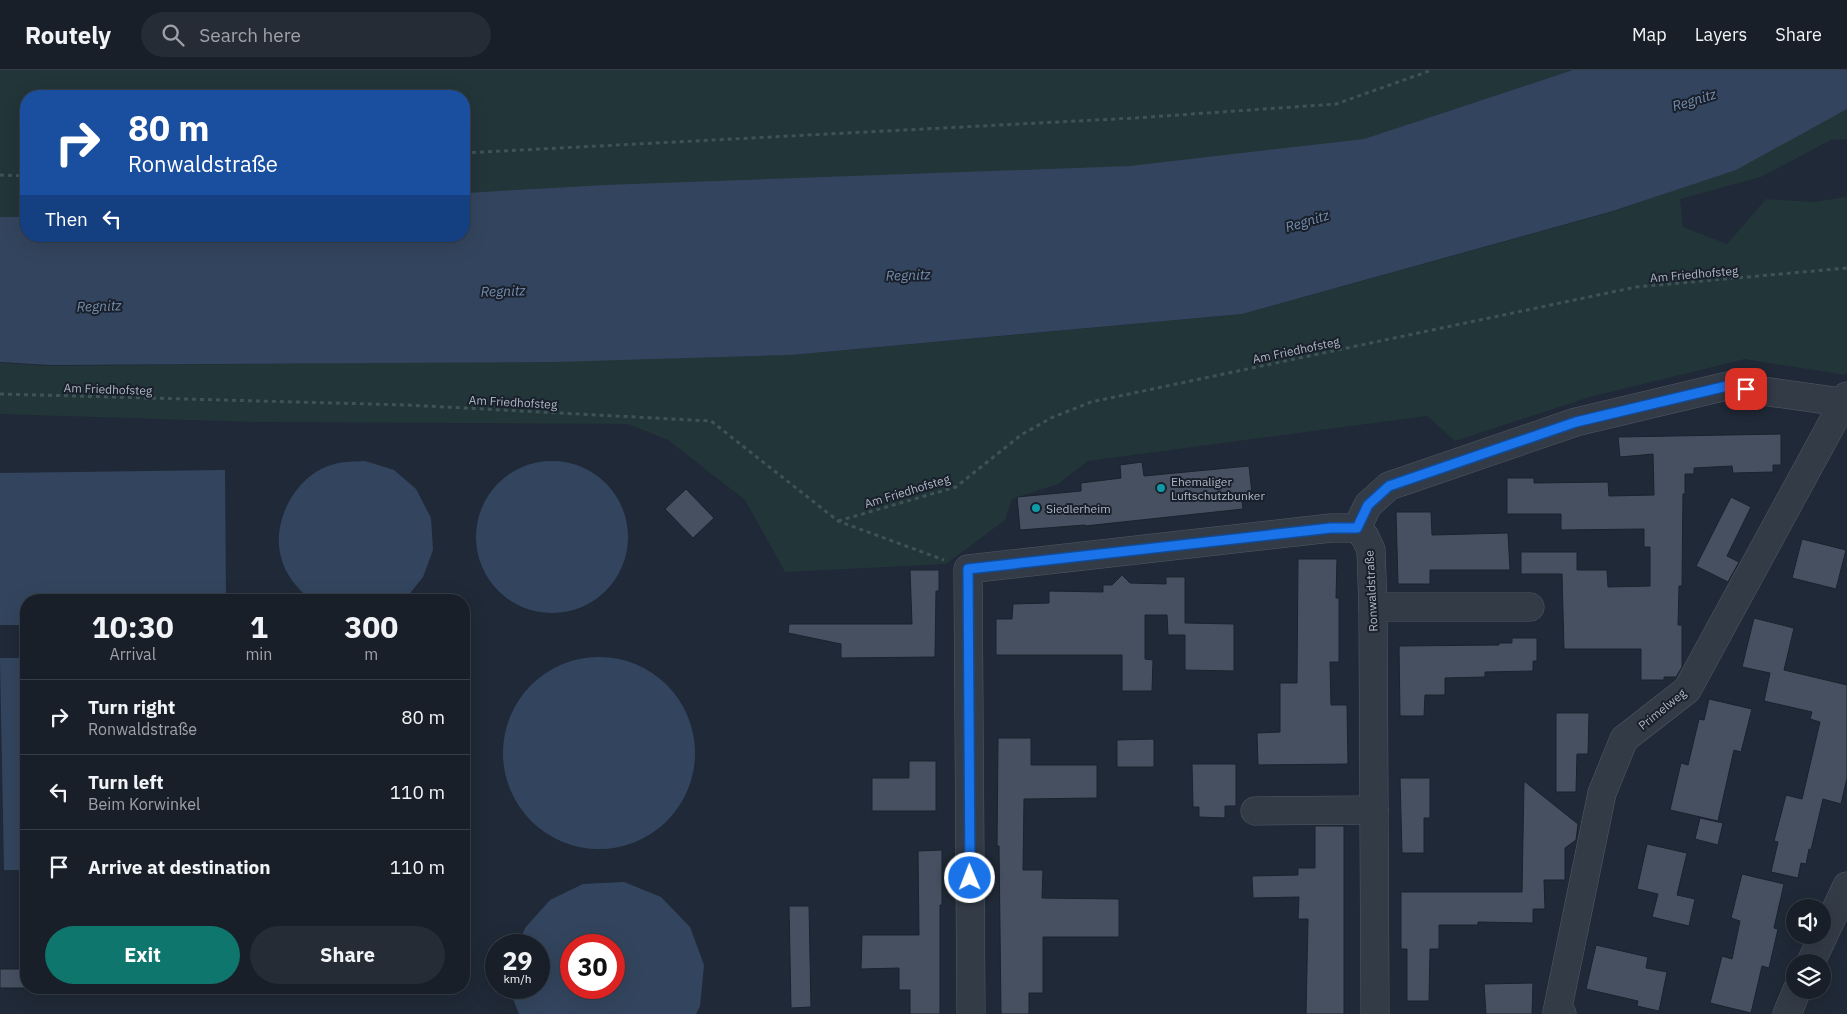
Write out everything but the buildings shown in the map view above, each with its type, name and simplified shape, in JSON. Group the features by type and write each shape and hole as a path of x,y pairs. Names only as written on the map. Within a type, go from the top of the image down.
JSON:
{"street":[{"path":"971,1014 968,569 1331,528 1357,528 1368,505 1389,486 1576,422 1727,386 1846,400"},
{"name":"Primelweg","path":"1562,1014 1557,1012 1602,793 1624,739 1687,690 1846,400"},
{"name":"Ronwaldstraße","path":"1357,528 1366,537 1371,550 1373,607 1375,1014"},
{"path":"1373,607 1530,607"},
{"path":"1255,811 1374,810"},
{"path":"1814,954 1847,886"},
{"path":"1787,1014 1794,999"}],"path":[{"path":"470,153 1135,118 1336,104 1432,70"},
{"path":"0,174 20,176"},
{"name":"Am Friedhofsteg","path":"0,394 407,405 711,421 838,521 956,486 1021,435 1051,418 1091,402 1636,287 1847,268"},
{"path":"838,521 968,569"}],"green space":[{"path":"0,70 1573,70 1364,139 1130,168 470,193 470,90 20,90 20,217 0,217"},
{"path":"1847,108 1847,139 1831,140 1761,177 1680,199 1683,227 1727,244 1766,199 1813,202 1847,197 1847,372 1844,375 1745,359 1590,397 1455,441 1427,416 1088,461 1058,484 1012,499 1005,520 946,564 785,572 745,500 668,440 628,424 254,422 0,414 0,363 48,366 555,361 792,355 1243,314 1615,211 1736,169"}],"water":[{"name":"Regnitz","path":"1573,70 1847,70 1847,109 1736,170 1613,211 1242,314 791,355 554,362 50,365 0,362 0,217 20,217 20,242 470,242 470,193 605,185 1130,166 1364,139"},
{"path":"365,461 394,470 416,489 431,518 433,550 423,577 409,594 304,594 293,581 283,564 279,543 280,528 290,500 309,477 321,469 346,462"},
{"path":"552,461 567,462 581,466 594,473 606,483 616,495 623,508 627,522 627,552 623,566 616,579 606,591 594,601 581,608 567,612 552,613 537,612 523,608 510,601 498,591 488,579 481,566 477,552 476,537 477,522 481,508 488,495 498,483 510,473 523,466 537,462"},
{"path":"225,470 226,594 20,594 20,625 0,625 0,473"},
{"path":"590,657 608,657 636,664 652,673 667,685 679,700 688,716 695,744 695,762 688,790 679,806 667,821 652,833 636,842 608,849 590,849 571,845 554,838 538,827 525,814 514,798 507,781 503,762 503,744 507,725 514,708 525,692 538,679 554,668 571,661"},
{"path":"0,658 20,658 20,870 4,870"},
{"path":"624,882 661,897 690,927 704,965 700,1006 696,1014 519,1014 513,999 550,999 550,934 523,934 525,928 550,900 583,884"}],"place":[{"name":"Ehemaliger Luftschutzbunker","path":"1161,488"},
{"name":"Siedlerheim","path":"1036,508"}],"route":[{"path":"970,878 968,569 1331,528 1357,528 1368,505 1389,486 1576,422 1727,386 1746,389"}]}
